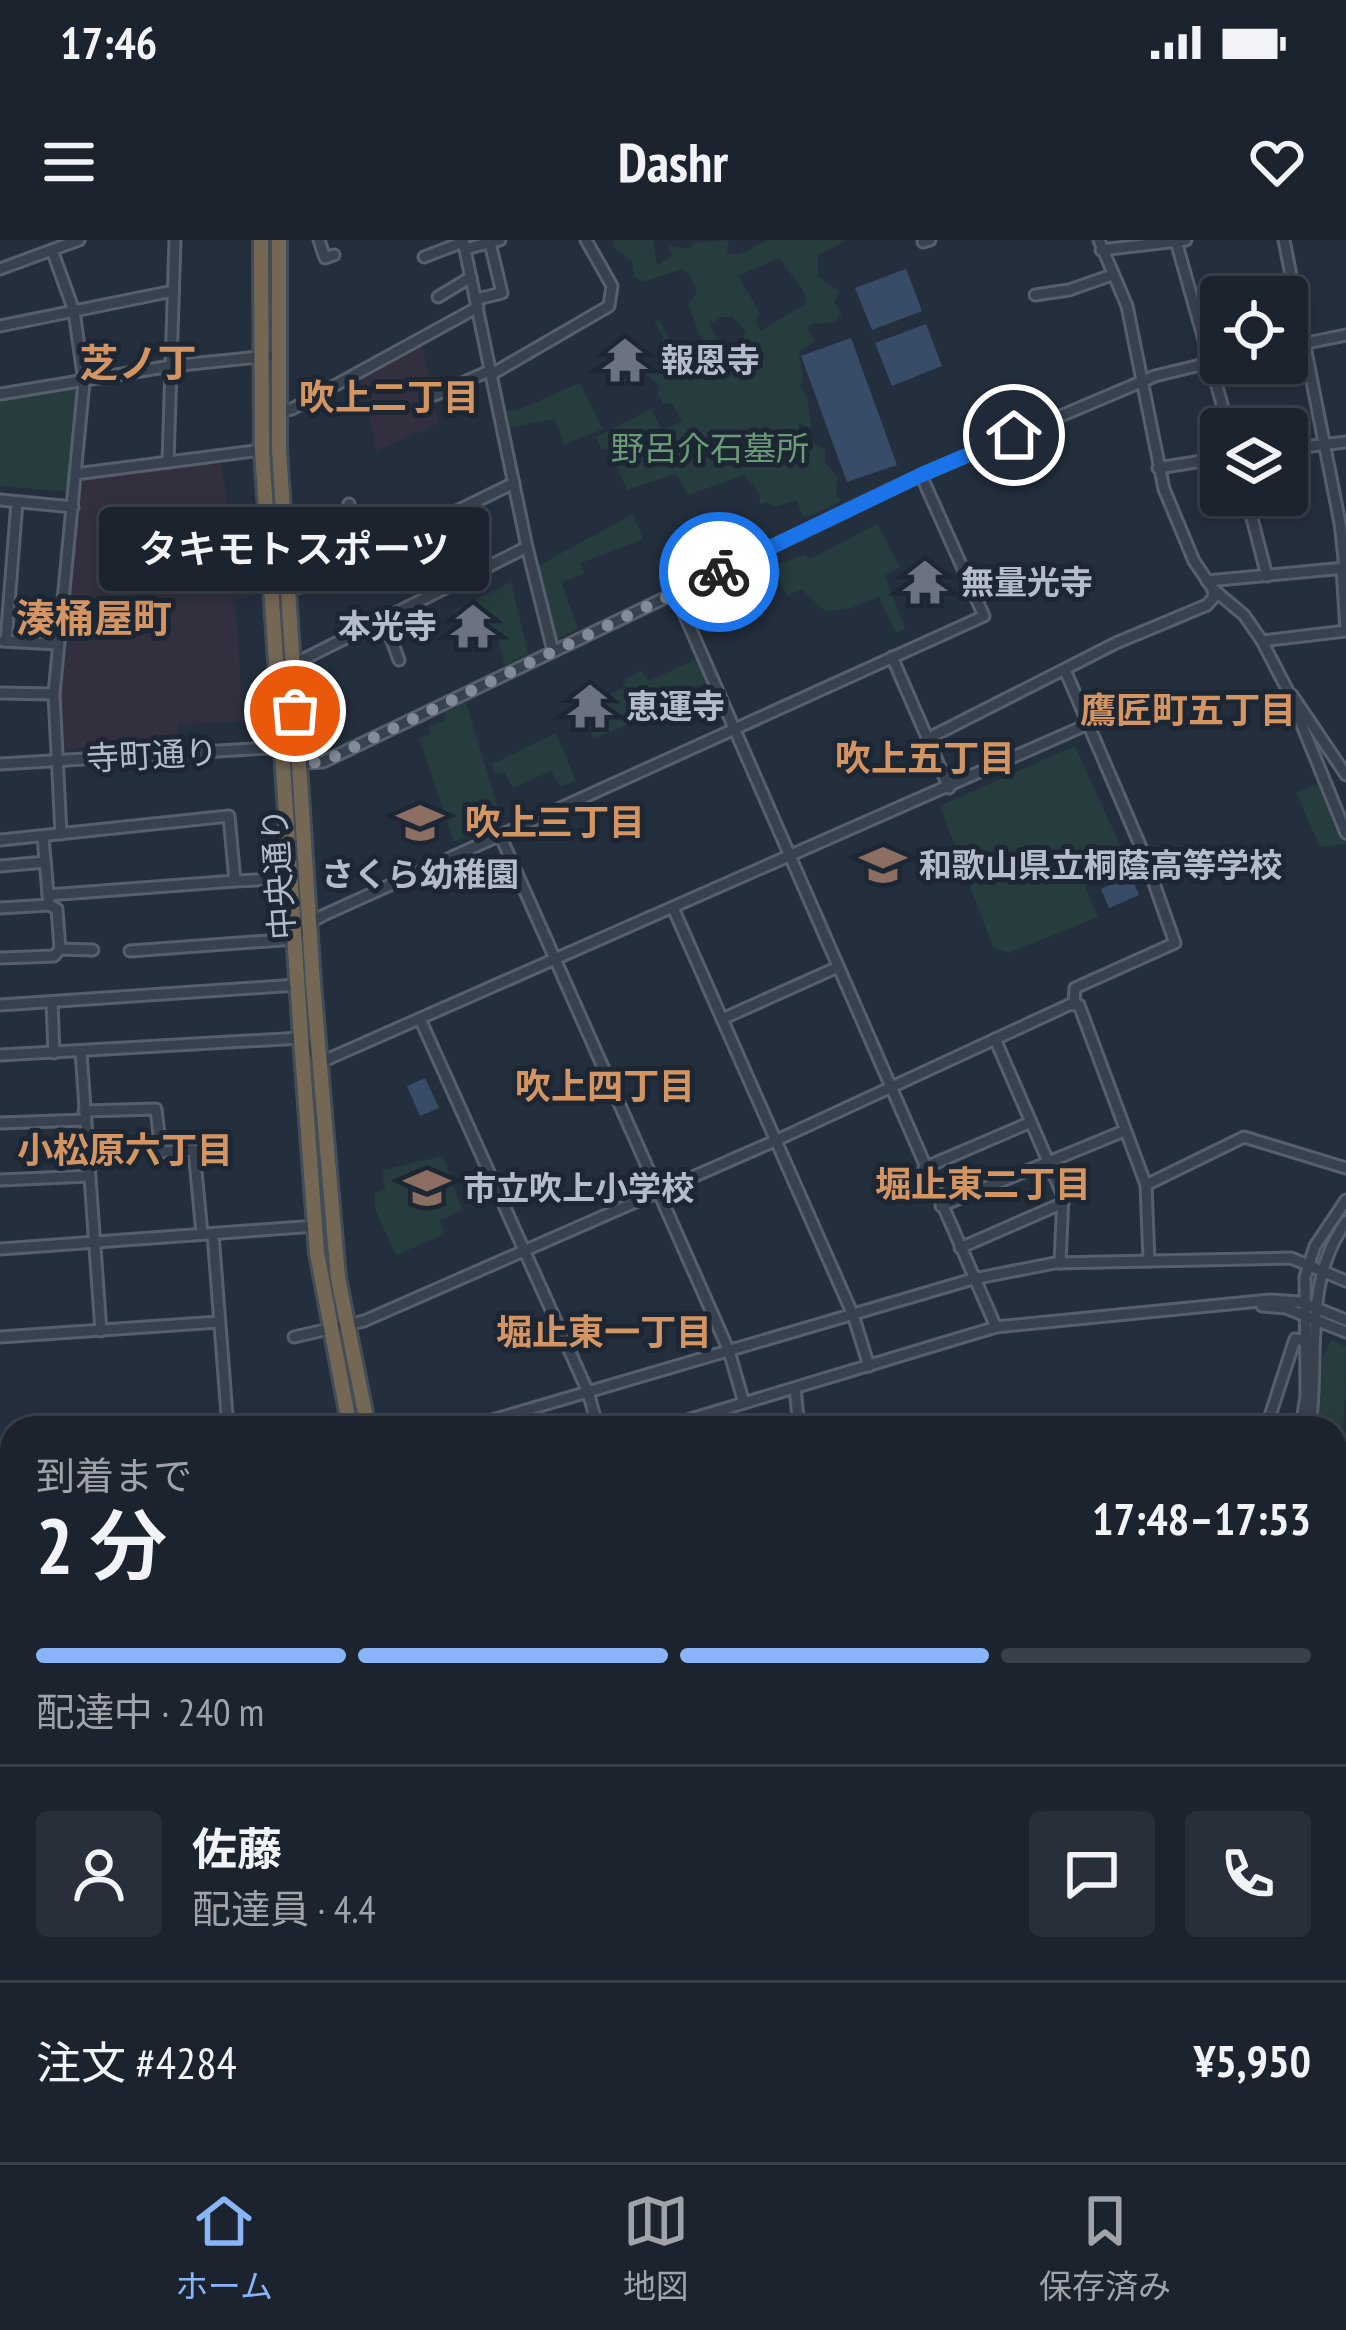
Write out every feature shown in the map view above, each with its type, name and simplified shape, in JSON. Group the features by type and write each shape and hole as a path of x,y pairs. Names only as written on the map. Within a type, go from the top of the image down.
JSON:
{"highway":[{"name":"中央通り","path":"261,240 262,450 280,590"},
{"name":"中央通り","path":"279,240 280,590 297,985 316,1226 348,1416"},
{"name":"中央通り","path":"290,754 309,922 335,1252 366,1416"}],"street":[{"path":"0,269 79,240"},
{"path":"168,462 175,240"},
{"path":"319,240 325,258 334,255"},
{"path":"435,395 492,372 609,306 612,286 586,240"},
{"path":"1186,240 1100,245 1127,306 1158,468 1194,561 1210,585 1244,615 1288,691 1346,833"},
{"path":"1284,240 1291,276"},
{"path":"278,412 292,409 502,293 495,241 464,244 424,257"},
{"path":"1176,241 1200,313"},
{"path":"464,244 553,651"},
{"path":"58,245 84,382 54,694 61,835"},
{"path":"1035,295 1069,290 1112,274"},
{"path":"438,298 471,277"},
{"path":"0,326 173,291"},
{"path":"1308,343 1346,335"},
{"path":"0,394 171,366 278,355"},
{"name":"寺町通り","path":"0,764 268,748 306,763 323,762 921,475 1142,382 1200,366"},
{"path":"1262,641 1346,631 1344,568 1308,368"},
{"path":"1308,446 1346,442"},
{"path":"75,474 262,450"},
{"path":"1158,468 1200,461"},
{"path":"130,951 295,939 309,922 984,616 921,475"},
{"path":"280,590 301,587 514,483"},
{"path":"0,500 73,507"},
{"path":"17,502 3,641 57,644"},
{"path":"349,504 365,556"},
{"path":"1251,516 1267,576"},
{"path":"285,666 527,547"},
{"path":"1210,585 1344,568"},
{"path":"927,739 1116,643 1207,605 1214,597 1210,585"},
{"path":"675,593 997,1327"},
{"path":"384,619 399,660"},
{"path":"892,657 949,788"},
{"path":"1065,670 1143,852 1175,943 1075,988 1074,1005"},
{"path":"1288,691 1346,775"},
{"path":"0,692 54,694"},
{"path":"0,1055 301,1038 320,1060 1085,725"},
{"path":"0,840 229,816 235,881"},
{"path":"500,836 729,1352 744,1403"},
{"path":"1,958 54,956 60,949 43,837"},
{"path":"0,866 45,862"},
{"path":"0,908 292,878"},
{"path":"673,908 853,1315 868,1366"},
{"path":"60,949 93,950"},
{"path":"722,1019 838,967"},
{"path":"0,1005 297,985"},
{"path":"52,1002 54,1053"},
{"path":"294,1337 364,1321 1074,1005 1079,1005 1146,1185 1149,1261"},
{"path":"420,1019 594,1416"},
{"path":"995,1039 1063,1204 1060,1263"},
{"path":"81,1052 101,1331"},
{"path":"0,1123 156,1108 161,1152 194,1150 219,1322 227,1416"},
{"path":"924,1168 1031,1122"},
{"path":"941,1206 1124,1131"},
{"path":"1146,1185 1244,1137 1346,1168"},
{"path":"0,1180 89,1176"},
{"path":"1306,1416 1308,1263 1346,1200"},
{"path":"960,1248 1063,1204"},
{"path":"1305,1416 1310,1311 1331,1244 1346,1222"},
{"path":"0,1249 316,1226"},
{"path":"507,1416 973,1279 1060,1263 1291,1258 1346,1281"},
{"path":"701,1416 997,1327 1179,1309 1270,1306 1310,1311 1339,1322 1346,1332"},
{"path":"0,1337 219,1322"},
{"path":"1270,1416 1295,1339 1306,1341"},
{"path":"795,1388 798,1416"}],"shaded area":[{"path":"422,343 438,424 376,451 361,376"},
{"path":"221,458 228,513 250,513 256,596 235,598 243,721 178,724 179,742 61,749 61,663 80,484 84,479"}],"green space":[{"name":"野呂介石墓所","path":"614,240 653,240 657,266 672,256 669,246 690,249 694,243 729,240 727,253 734,254 770,240 847,240 818,255 818,277 839,291 834,302 842,315 833,323 807,328 815,342 799,352 800,386 807,397 812,429 799,423 796,450 806,450 812,442 825,450 825,462 838,478 836,493 841,501 808,517 802,515 797,500 775,507 760,504 759,493 744,475 688,495 676,474 627,490 616,465 617,450 602,449 596,437 651,409 662,431 682,421 672,403 664,404 657,395 660,387 647,374 666,362 662,334 655,323 659,319 687,375 721,358 746,332 733,317 710,324 722,349 690,369 687,366 707,354 688,304 697,292 690,275 682,269 643,282 634,276 632,261 612,246","holes":["779,258 803,290 806,304 760,331 756,321 760,313 738,276"]},
{"path":"580,383 603,429 564,445 555,419 507,428 505,412"},
{"path":"77,388 68,492 0,486 0,398"},
{"path":"633,514 643,539 581,563 584,574 561,582 578,629 555,640 536,567"},
{"path":"877,524 900,567 885,575 905,629 896,633 879,597 849,609 825,611 801,589 787,597 773,566 804,555 810,559"},
{"path":"511,582 528,654 505,665 496,633 490,632 480,611 459,620 454,610"},
{"path":"698,658 708,682 637,712 623,681 641,670 649,681"},
{"path":"599,684 605,696 624,688 639,720 594,738 588,727 603,721 588,688"},
{"path":"466,703 502,821 454,842 419,738 431,734 429,726 445,720 445,712"},
{"path":"556,733 576,781 561,787 551,771 513,788 505,772 495,774 492,764"},
{"path":"1075,746 1130,867 1085,886 1098,917 1009,953 993,947 940,806"},
{"path":"1317,784 1346,834 1346,844 1320,847 1296,792"},
{"path":"443,1156 462,1210 440,1220 445,1234 396,1255 376,1211 374,1193 385,1190 382,1170"},
{"path":"1332,1340 1346,1347 1344,1416 1317,1416 1323,1356"}],"water":[{"path":"906,269 922,311 872,330 855,288"},
{"path":"926,324 942,366 892,386 875,343"},
{"path":"851,338 897,465 847,482 801,356"},
{"path":"1131,876 1139,895 1109,908 1101,889"},
{"path":"425,1078 439,1108 420,1116 407,1086"}],"way so far":[{"path":"295,711 298,757 306,763 323,762 719,572"}],"place":[{"name":"報恩寺","path":"625,360"},
{"name":"無量光寺","path":"925,582"},
{"name":"本光寺","path":"473,626"},
{"name":"恵運寺","path":"590,706"},
{"name":"タキモトスポーツ","path":"295,711"},
{"name":"さくら幼稚園","path":"420,823"},
{"name":"和歌山県立桐蔭高等学校","path":"883,865"},
{"name":"市立吹上小学校","path":"427,1188"}],"district":[{"name":"芝ノ丁","path":"138,363"},
{"name":"吹上二丁目","path":"389,397"},
{"name":"湊桶屋町","path":"94,618"},
{"name":"鷹匠町五丁目","path":"1188,710"},
{"name":"吹上五丁目","path":"925,758"},
{"name":"吹上三丁目","path":"555,822"},
{"name":"吹上四丁目","path":"605,1086"},
{"name":"小松原六丁目","path":"125,1150"},
{"name":"堀止東二丁目","path":"983,1184"},
{"name":"堀止東一丁目","path":"604,1332"}],"route":[{"path":"719,572 1014,435"}]}
